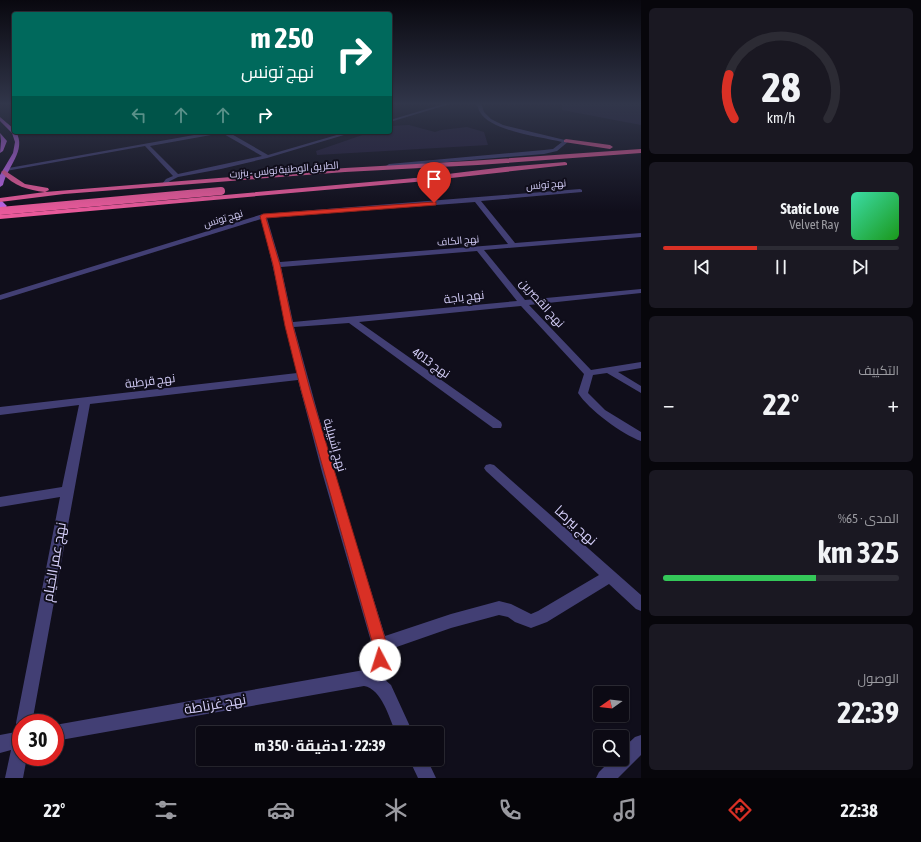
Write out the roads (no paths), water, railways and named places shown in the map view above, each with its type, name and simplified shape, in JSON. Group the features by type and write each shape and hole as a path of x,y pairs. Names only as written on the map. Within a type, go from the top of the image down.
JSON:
{"highway":[{"path":"566,140 596,146 641,150"},
{"name":"الطريق الوطنية تونس - بنزرت","path":"0,211 478,163 641,150"},
{"path":"590,162 641,158"},
{"path":"0,200 64,192 345,170 478,163"},
{"name":"الطريق الوطنية تونس - بنزرت","path":"0,204 575,164"},
{"path":"0,217 48,214 429,179 505,169"},
{"path":"5,171 11,180 22,186 64,192"},
{"path":"0,225 17,219 48,214"}],"main road":[{"path":"0,152 4,142 3,139"},
{"path":"0,185 5,171 18,148 17,139"},
{"path":"0,200 4,206 0,211"}],"street":[{"path":"5,171 179,139"},
{"path":"237,139 266,156"},
{"path":"165,184 168,180 177,176 219,168 325,139"},
{"path":"345,170 544,152 555,150 566,140"},
{"path":"147,145 177,176"},
{"name":"نهج تونس","path":"0,298 263,216 580,191"},
{"path":"477,200 513,245"},
{"name":"نهج إشبيلية","path":"263,216 277,265 289,326 328,472 380,645 380,660 375,680"},
{"name":"نهج الكاف","path":"277,265 641,235"},
{"name":"نهج القصرين","path":"479,248 522,302 589,373"},
{"name":"نهج باجة","path":"289,326 352,321 522,302 641,291"},
{"name":"نهج 4013","path":"352,321 497,425"},
{"path":"641,366 589,373 583,393 586,399 595,407 641,437"},
{"path":"608,370 641,390"},
{"name":"نهج قرطبة","path":"0,411 302,376"},
{"name":"نهج عمر الخيام","path":"26,714 85,401"},
{"name":"نهج بيرصا","path":"490,468 641,604"},
{"path":"0,502 67,491"},
{"path":"380,645 451,621 499,608 511,611 520,617 531,621 542,617 609,576"},
{"name":"نهج غرناطة","path":"64,731 364,678 375,680"},
{"path":"375,680 385,691 402,726"},
{"path":"0,744 12,742"},
{"path":"605,778 641,743"},
{"path":"14,778 16,766"},
{"path":"421,766 427,778"}]}
